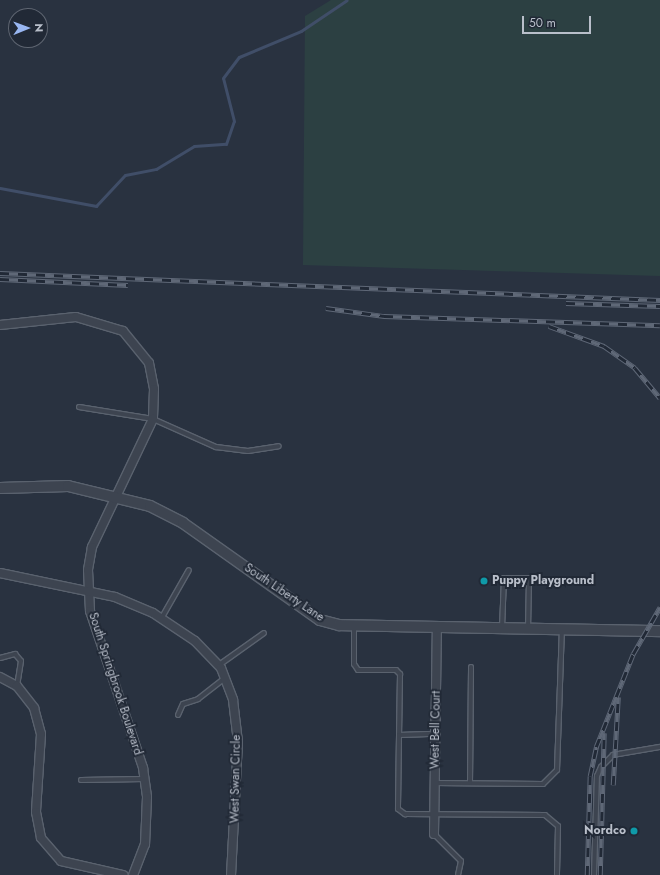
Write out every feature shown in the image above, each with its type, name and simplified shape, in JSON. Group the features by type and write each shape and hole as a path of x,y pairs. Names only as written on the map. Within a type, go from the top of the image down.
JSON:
{"street":[{"path":"0,325 76,317 123,332 149,363 154,389 152,418"},
{"name":"South Springbrook Boulevard","path":"133,875 145,844 144,778 90,611 88,591 92,547 152,418"},
{"name":"South Liberty Lane","path":"0,488 68,486 117,496 183,523 320,620 354,625 660,631"},
{"name":"West Swan Circle","path":"0,573 115,597 161,619 195,641 219,666 233,700 238,742 231,875"},
{"name":"West Bell Court","path":"434,834 437,626"},
{"path":"0,677 17,686 34,708 41,734 36,812 41,838 61,861 123,875"}],"lane":[{"path":"79,407 152,418 216,447 248,451 279,446"},
{"path":"161,619 189,570"},
{"path":"502,628 504,578 529,578 528,628"},
{"path":"354,625 354,664 358,670 396,670 400,674 398,809 405,814 545,815 558,826 557,875"},
{"path":"435,783 543,784 557,770 562,629"},
{"path":"219,666 264,633"},
{"path":"0,658 15,654 21,661 17,686"},
{"path":"470,783 471,667"},
{"path":"178,715 183,704 198,699 225,678"},
{"path":"399,735 436,734"},
{"path":"594,875 597,776 602,767 613,755 660,747"},
{"path":"81,780 144,778"},
{"path":"434,834 461,861 458,875"}],"green space":[{"path":"331,0 660,0 660,276 303,265 305,16"}],"waterway":[{"path":"0,188 96,206 125,175 156,169 194,146 226,144 234,121 223,78 239,57 301,31 347,0"}],"railway":[{"path":"0,273 660,300"},
{"path":"0,279 128,285"},
{"path":"566,303 660,306"},
{"path":"326,308 384,316 660,325"},
{"path":"549,326 604,346 635,368 660,398"},
{"path":"587,875 590,776 596,747 633,654 660,607"},
{"path":"613,785 618,697"},
{"path":"600,875 604,733"}],"place":[{"name":"Puppy Playground","path":"484,581"},
{"name":"Nordco","path":"634,831"}]}
